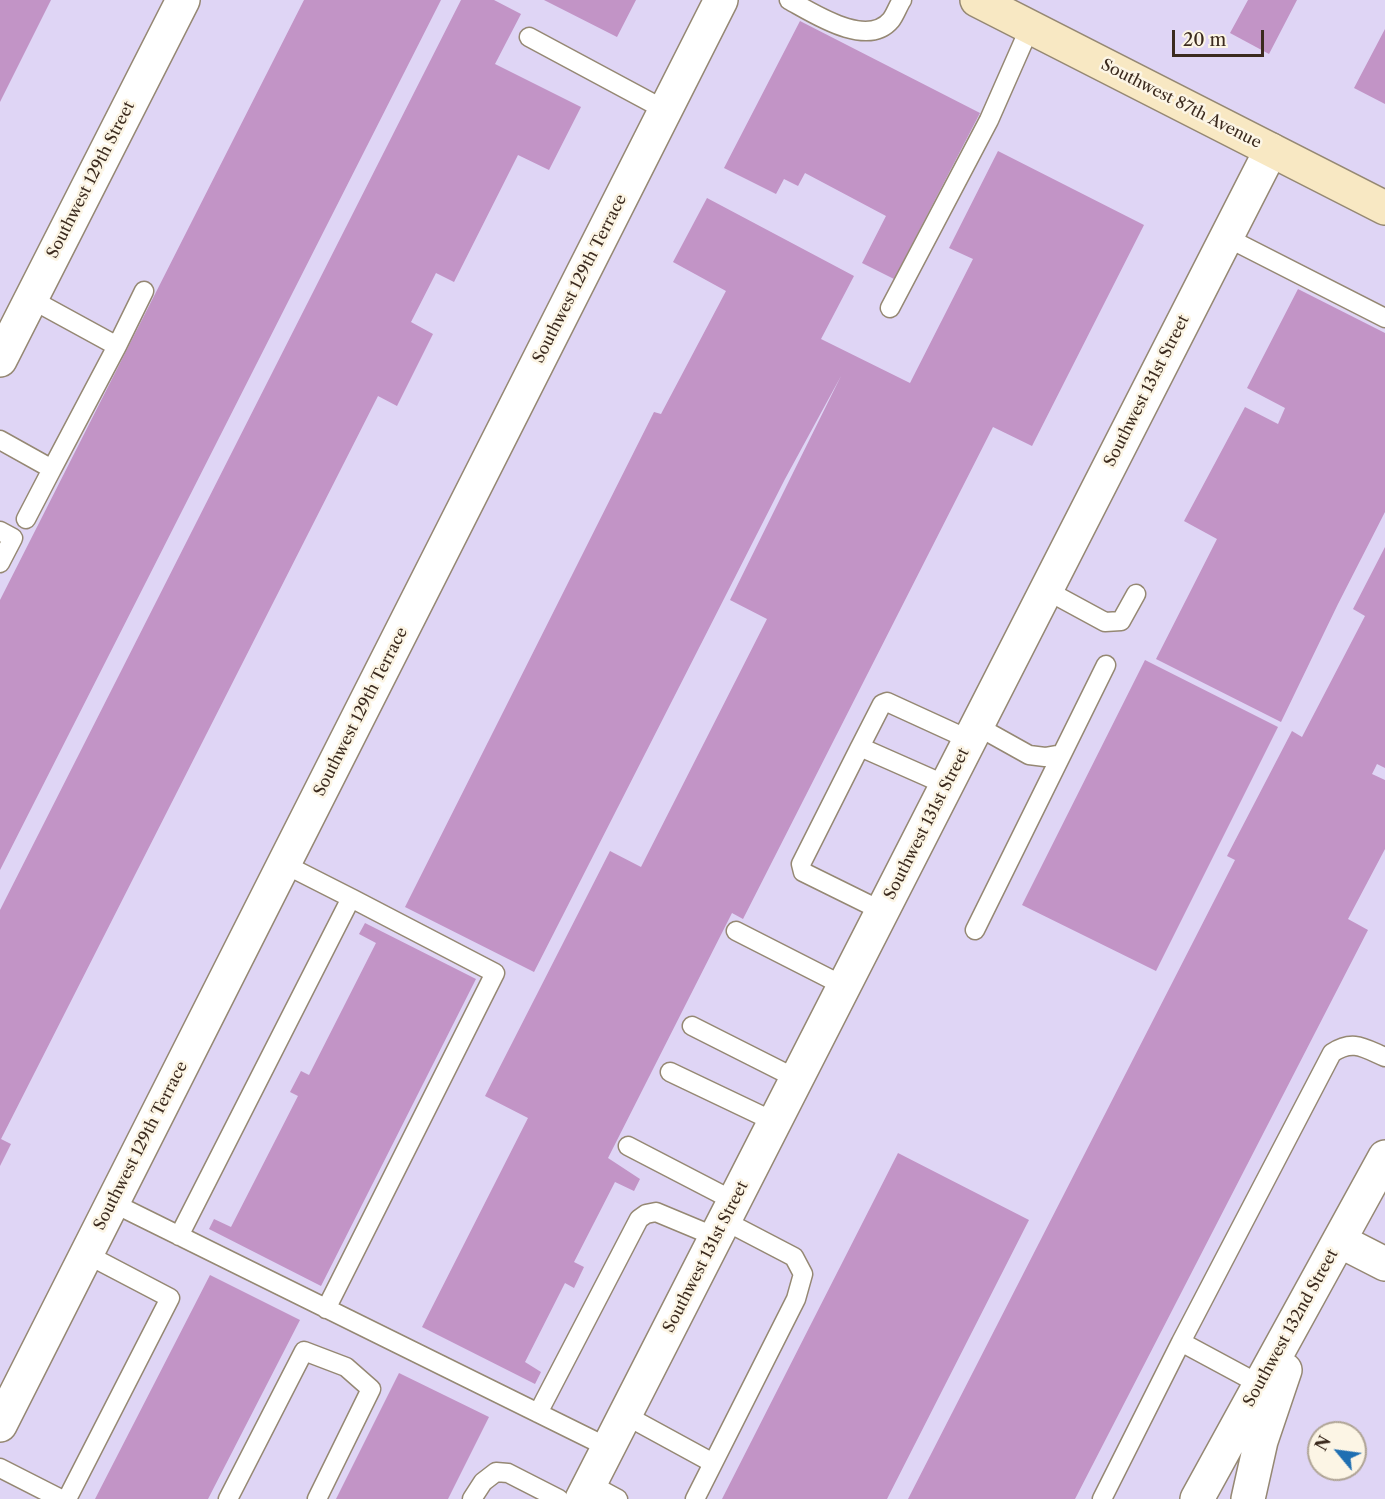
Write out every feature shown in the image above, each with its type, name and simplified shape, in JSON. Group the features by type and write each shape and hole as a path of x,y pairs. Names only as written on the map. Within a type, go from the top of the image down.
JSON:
{"main road":[{"name":"Southwest 87th Avenue","path":"977,0 1020,15 1271,150 1385,208"}],"street":[{"name":"Southwest 129th Street","path":"0,360 183,0"},
{"name":"Southwest 129th Terrace","path":"0,1425 721,0"},
{"name":"Southwest 131st Street","path":"597,1494 609,1448 625,1415 1271,150"},
{"name":"Southwest 132nd Street","path":"1197,1499 1385,1157"},
{"path":"1340,1241 1385,1264"},
{"path":"1248,1499 1261,1441 1311,1294"}],"lane":[{"path":"789,0 822,18 859,32 876,30 890,22 902,0"},
{"path":"890,308 989,120 1020,15"},
{"path":"529,37 665,110"},
{"path":"1226,237 1385,318"},
{"path":"26,519 144,291"},
{"path":"31,298 117,346"},
{"path":"0,440 52,469"},
{"path":"0,531 13,538 0,563"},
{"path":"1046,590 1105,622 1121,621 1136,594"},
{"path":"975,930 1106,665"},
{"path":"882,911 803,872 801,864 882,704 887,702 1029,755 1045,757 1062,754"},
{"path":"860,747 946,785"},
{"path":"284,864 495,973 326,1309"},
{"path":"179,1236 351,898"},
{"path":"736,931 844,986"},
{"path":"692,1026 797,1079"},
{"path":"1102,1499 1332,1053 1342,1047 1355,1045 1385,1057"},
{"path":"670,1072 775,1122"},
{"path":"628,1146 725,1219 794,1257 803,1274 796,1299 696,1499"},
{"path":"112,1203 609,1448"},
{"path":"538,1413 639,1219 646,1214 656,1212 725,1219"},
{"path":"67,1499 170,1298 86,1254"},
{"path":"1181,1342 1259,1384"},
{"path":"228,1499 304,1351 346,1367 371,1389 317,1499"},
{"path":"625,1415 713,1463"},
{"path":"0,1468 61,1499"},
{"path":"472,1499 483,1482 496,1472 508,1473 559,1499"}],"shaded area":[{"path":"0,0 1385,0 1385,1499 0,1499"}],"building":[{"path":"0,0 51,0 0,102"},
{"path":"304,0 441,0 0,870 0,600"},
{"path":"461,0 494,0 521,14 495,64 581,107 549,170 518,155 454,282 436,273 411,322 433,334 397,406 378,396 1,1139 11,1144 0,1166 0,910"},
{"path":"544,0 636,0 617,37"},
{"path":"1248,0 1297,0 1269,54 1230,33"},
{"path":"800,21 980,113 894,279 862,263 886,216 805,173 798,186 784,179 776,194 724,168"},
{"path":"1385,29 1385,104 1354,88"},
{"path":"998,151 1144,225 1032,446 993,427 743,919 732,913 608,1158 640,1179 634,1191 615,1182 574,1262 584,1267 574,1288 565,1283 525,1362 541,1372 535,1384 422,1327 528,1118 485,1096 610,851 641,867 767,619 730,600 841,376 785,479 534,972 405,907 654,412 661,414 726,291 673,262 707,198 854,276 821,339 910,383 973,259 949,248"},
{"path":"1298,289 1385,333 1385,512 1281,722 1156,659 1217,539 1184,521 1245,407 1278,424 1285,408 1247,388"},
{"path":"1385,547 1385,768 1377,764 1372,774 1385,780 1385,849 1348,919 1368,930 1075,1499 908,1499 1235,860 1227,856 1292,731 1302,737 1365,616 1353,609"},
{"path":"1145,660 1278,727 1156,971 1022,905"},
{"path":"365,923 476,979 321,1286 209,1229 214,1219 231,1227 298,1096 290,1092 301,1071 309,1075 376,943 359,934"},
{"path":"898,1153 1029,1220 887,1499 722,1499"},
{"path":"210,1275 300,1320 208,1499 95,1499"},
{"path":"399,1373 489,1417 448,1499 336,1499"}]}
